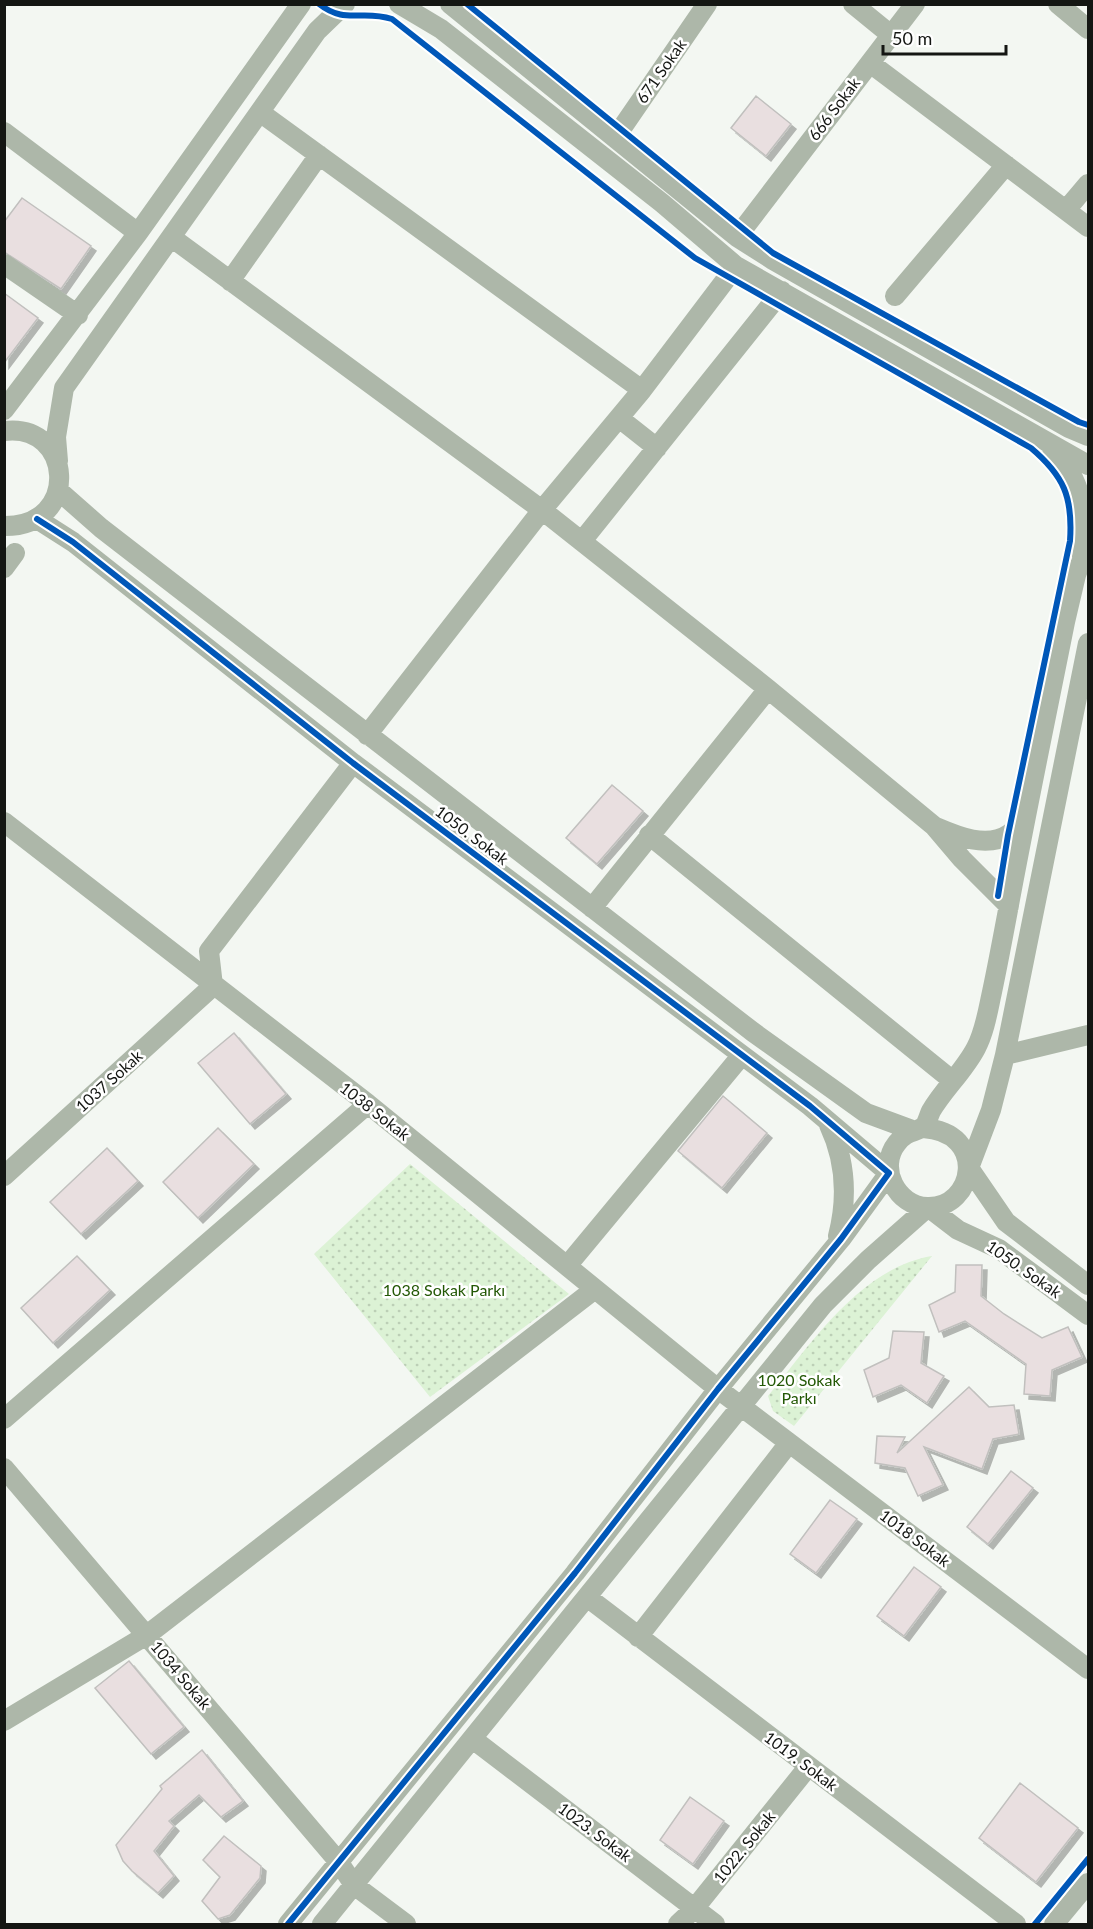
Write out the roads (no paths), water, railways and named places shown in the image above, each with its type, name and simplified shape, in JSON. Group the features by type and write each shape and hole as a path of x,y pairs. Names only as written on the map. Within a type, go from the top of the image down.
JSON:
{"street":[{"path":"4,410 138,233 301,4"},
{"path":"4,526 22,526 37,519 50,508 61,478 56,437 64,388 317,31 345,4"},
{"path":"399,4 441,29 662,203 736,266 1089,465"},
{"path":"450,4 737,237 773,260 1059,422 1089,436"},
{"path":"853,4 891,35"},
{"name":"666 Sokak","path":"737,237 915,4"},
{"path":"1058,4 1089,29"},
{"name":"671 Sokak","path":"615,138 702,7"},
{"path":"870,63 1089,227"},
{"path":"261,113 642,390"},
{"path":"4,132 138,233"},
{"path":"230,281 319,155"},
{"path":"895,296 1006,165"},
{"path":"1066,210 1089,184"},
{"path":"171,237 542,510 768,689 934,826 962,860 1009,906"},
{"path":"4,264 78,315"},
{"path":"368,735 542,510 642,390 736,266"},
{"path":"582,541 782,291"},
{"path":"619,418 657,448"},
{"path":"4,431 22,431 36,436 49,447 58,461"},
{"path":"928,1207 908,1201 898,1193 889,1173 890,1157 895,1145 917,1129 977,1047 1009,906 1065,622 1085,550 1086,526 1078,484 1065,462 1040,436"},
{"name":"1050. Sokak","path":"58,491 101,528 368,735 835,1092 866,1113 917,1129"},
{"name":"1050. Sokak","path":"37,519 73,542 353,763 742,1055 889,1173"},
{"path":"322,1924 474,1740 823,1305 868,1260 928,1207 947,1202 958,1194 965,1183 991,1110 1005,1055 1082,703 1089,643"},
{"path":"592,908 768,689"},
{"path":"213,986 209,951 353,763"},
{"path":"934,826 971,840 988,840 1008,835 1025,817"},
{"name":"1038 Sokak","path":"4,822 368,1104 741,1406"},
{"path":"649,835 953,1081"},
{"name":"1037 Sokak","path":"4,1176 213,986"},
{"path":"1005,1055 1089,1035"},
{"path":"567,1266 742,1055"},
{"path":"4,1419 368,1104"},
{"path":"827,1122 835,1137 844,1174 843,1216 836,1246"},
{"path":"917,1129 940,1129 951,1134 961,1144 969,1167"},
{"name":"1050. Sokak","path":"969,1167 1006,1222 1089,1285"},
{"path":"288,1924 575,1573 718,1389 836,1246 889,1173"},
{"name":"1050. Sokak","path":"928,1207 958,1230 999,1249 1089,1315"},
{"path":"4,1721 147,1635 595,1289"},
{"name":"1018 Sokak","path":"741,1406 1089,1669"},
{"path":"638,1637 789,1443"},
{"name":"1034 Sokak","path":"4,1468 338,1861 354,1885 406,1924"},
{"name":"1019. Sokak","path":"587,1597 1016,1924"},
{"name":"1023. Sokak","path":"474,1740 715,1924"},
{"name":"1022. Sokak","path":"678,1924 694,1909 808,1767"},
{"path":"1054,1924 1089,1883"}],"park label":[{"name":"1038 Sokak Parkı","path":"444,1290"},
{"name":"1020 Sokak Parkı","path":"799,1389"}]}
